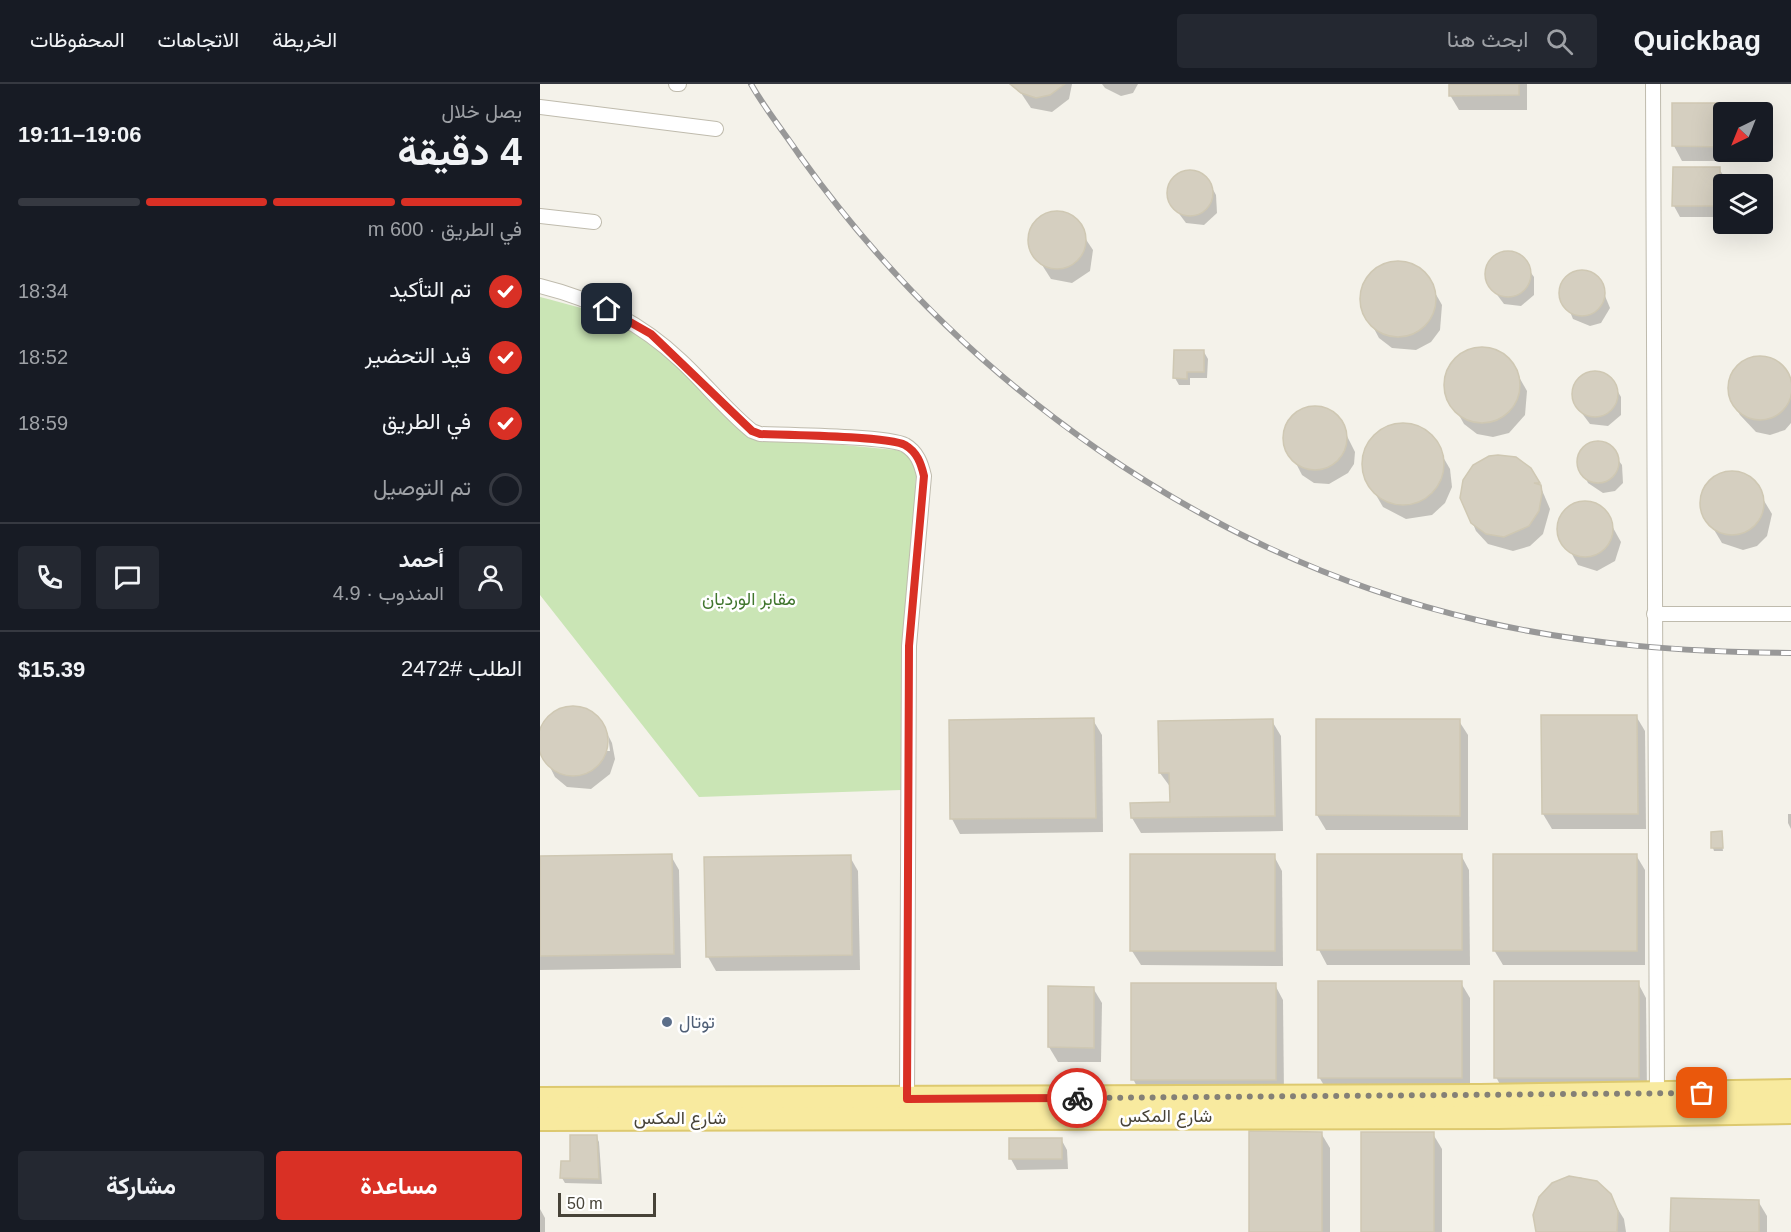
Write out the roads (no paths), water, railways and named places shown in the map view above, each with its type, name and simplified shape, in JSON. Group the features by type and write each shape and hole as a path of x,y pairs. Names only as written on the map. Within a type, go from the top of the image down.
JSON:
{"main road":[{"name":"شارع المكس","path":"540,1119 1657,1104 1791,1091"},
{"name":"شارع المكس","path":"540,1099 1657,1104 1791,1112"}],"street":[{"path":"1653,84 1657,1104"},
{"path":"540,107 716,129"},
{"path":"540,216 594,222"},
{"path":"540,286 591,302 622,316 651,334 752,431 760,434 894,441 915,453 922,464 924,476 909,646 907,1099"},
{"path":"1654,614 1791,614"}],"railway":[{"path":"751,84 800,156 865,239 936,316 1014,386 1098,450 1188,506 1282,554 1380,592 1481,621 1558,636 1635,646 1791,653"}],"place":[{"name":"توتال","path":"667,1022"}],"park label":[{"name":"مقابر الورديان","path":"749,599"}]}
